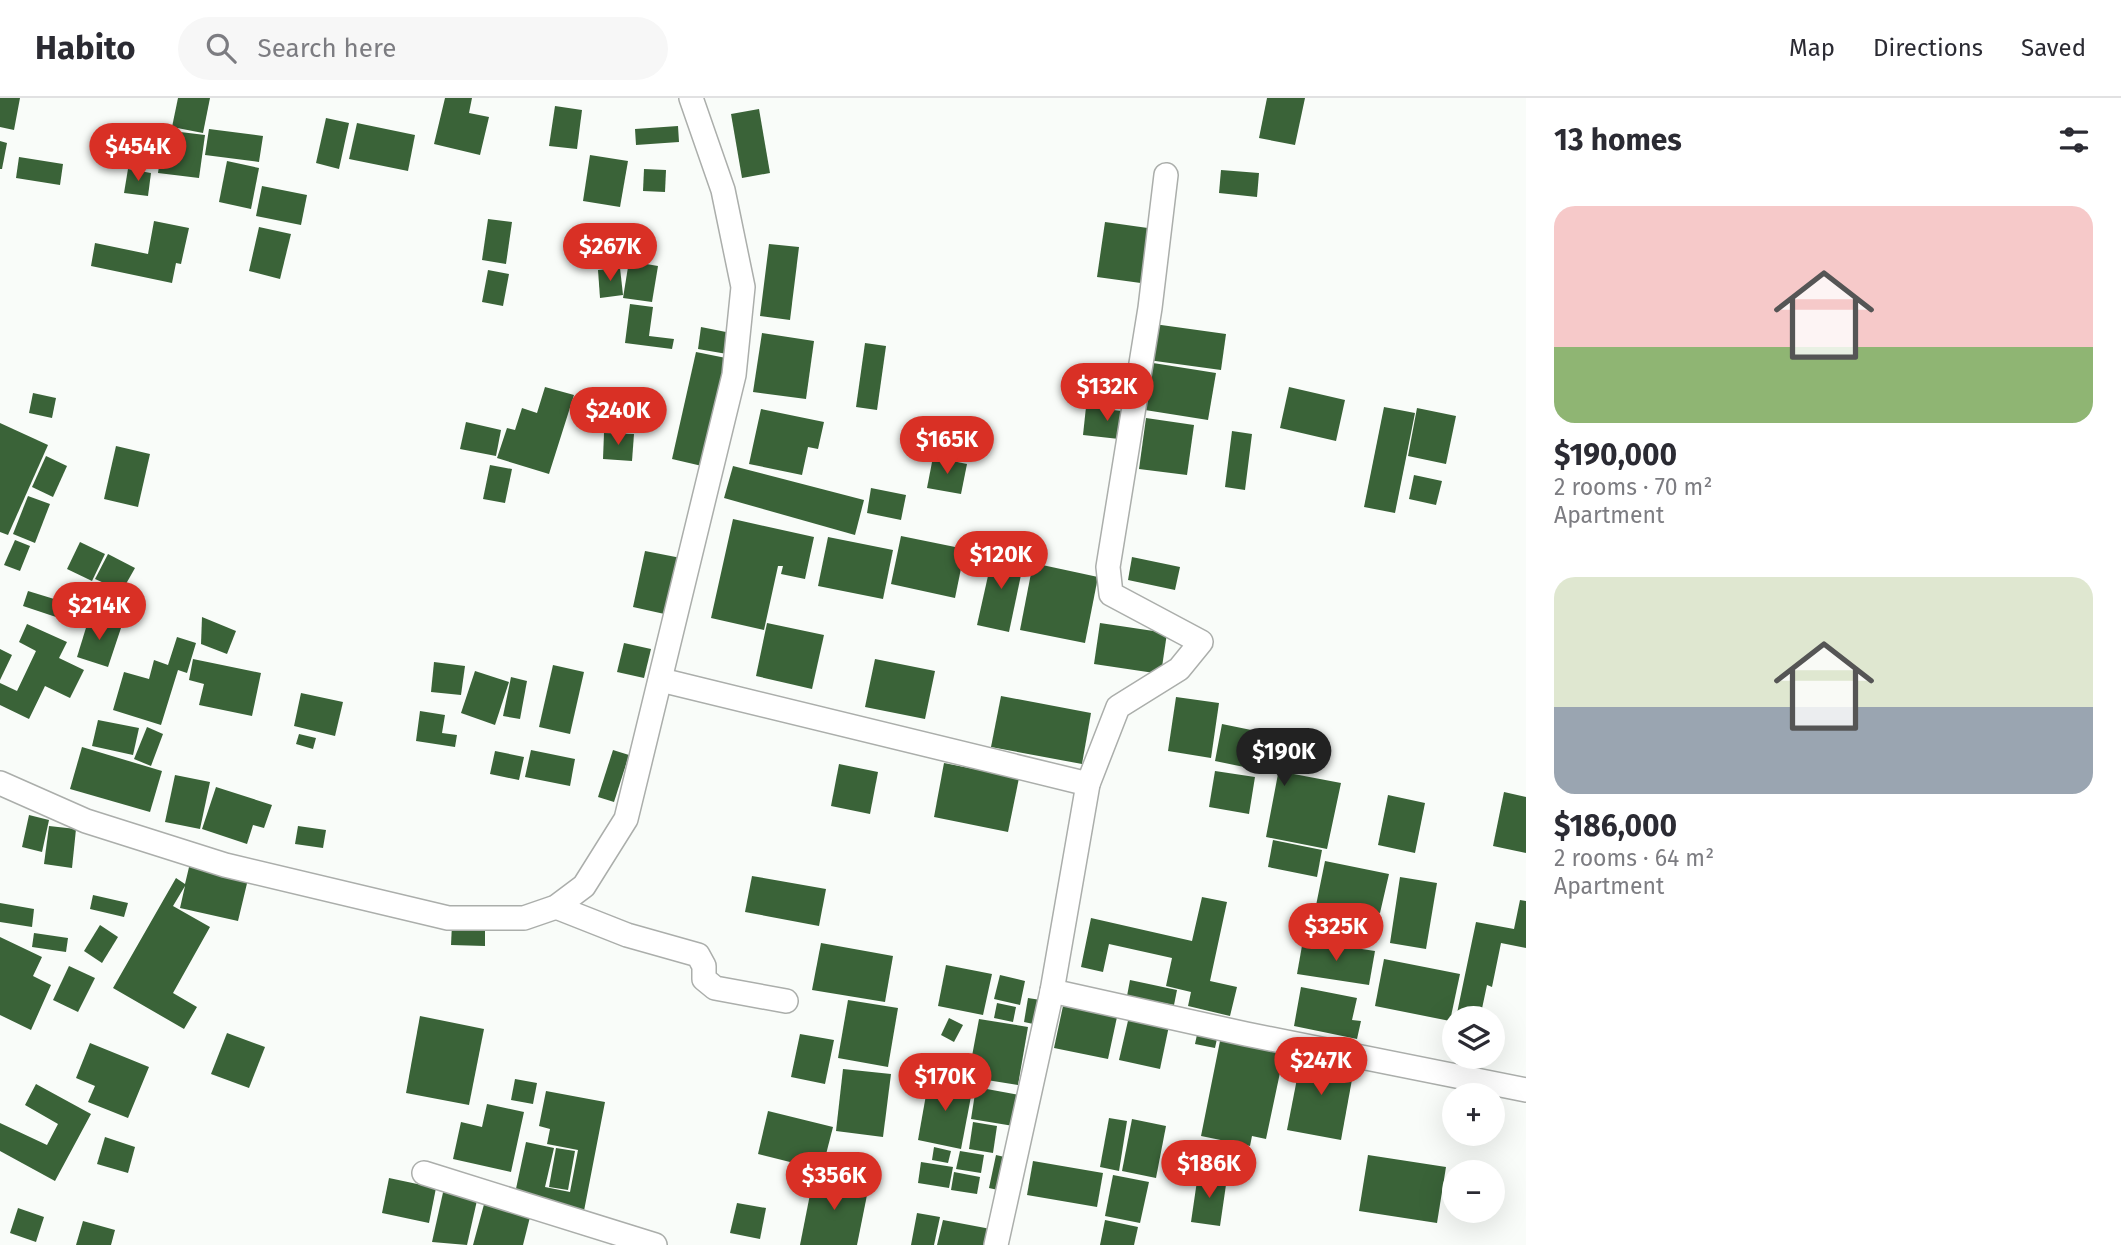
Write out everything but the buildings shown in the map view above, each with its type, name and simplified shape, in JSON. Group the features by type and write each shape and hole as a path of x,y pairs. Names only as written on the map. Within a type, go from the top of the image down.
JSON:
{"street":[{"path":"0,783 86,821 225,865 448,918 524,919 556,907 583,886 626,819 734,375 743,287 723,190 691,98"},
{"path":"996,1245 1052,990 1088,784 1118,707 1179,669 1200,642 1111,594 1108,567 1150,308 1166,175"},
{"path":"661,680 1088,784"},
{"path":"556,907 626,935 698,955 704,966 704,979 715,988 786,1001"},
{"path":"1052,990 1246,1034 1526,1090"},
{"path":"424,1172 655,1245"}]}
